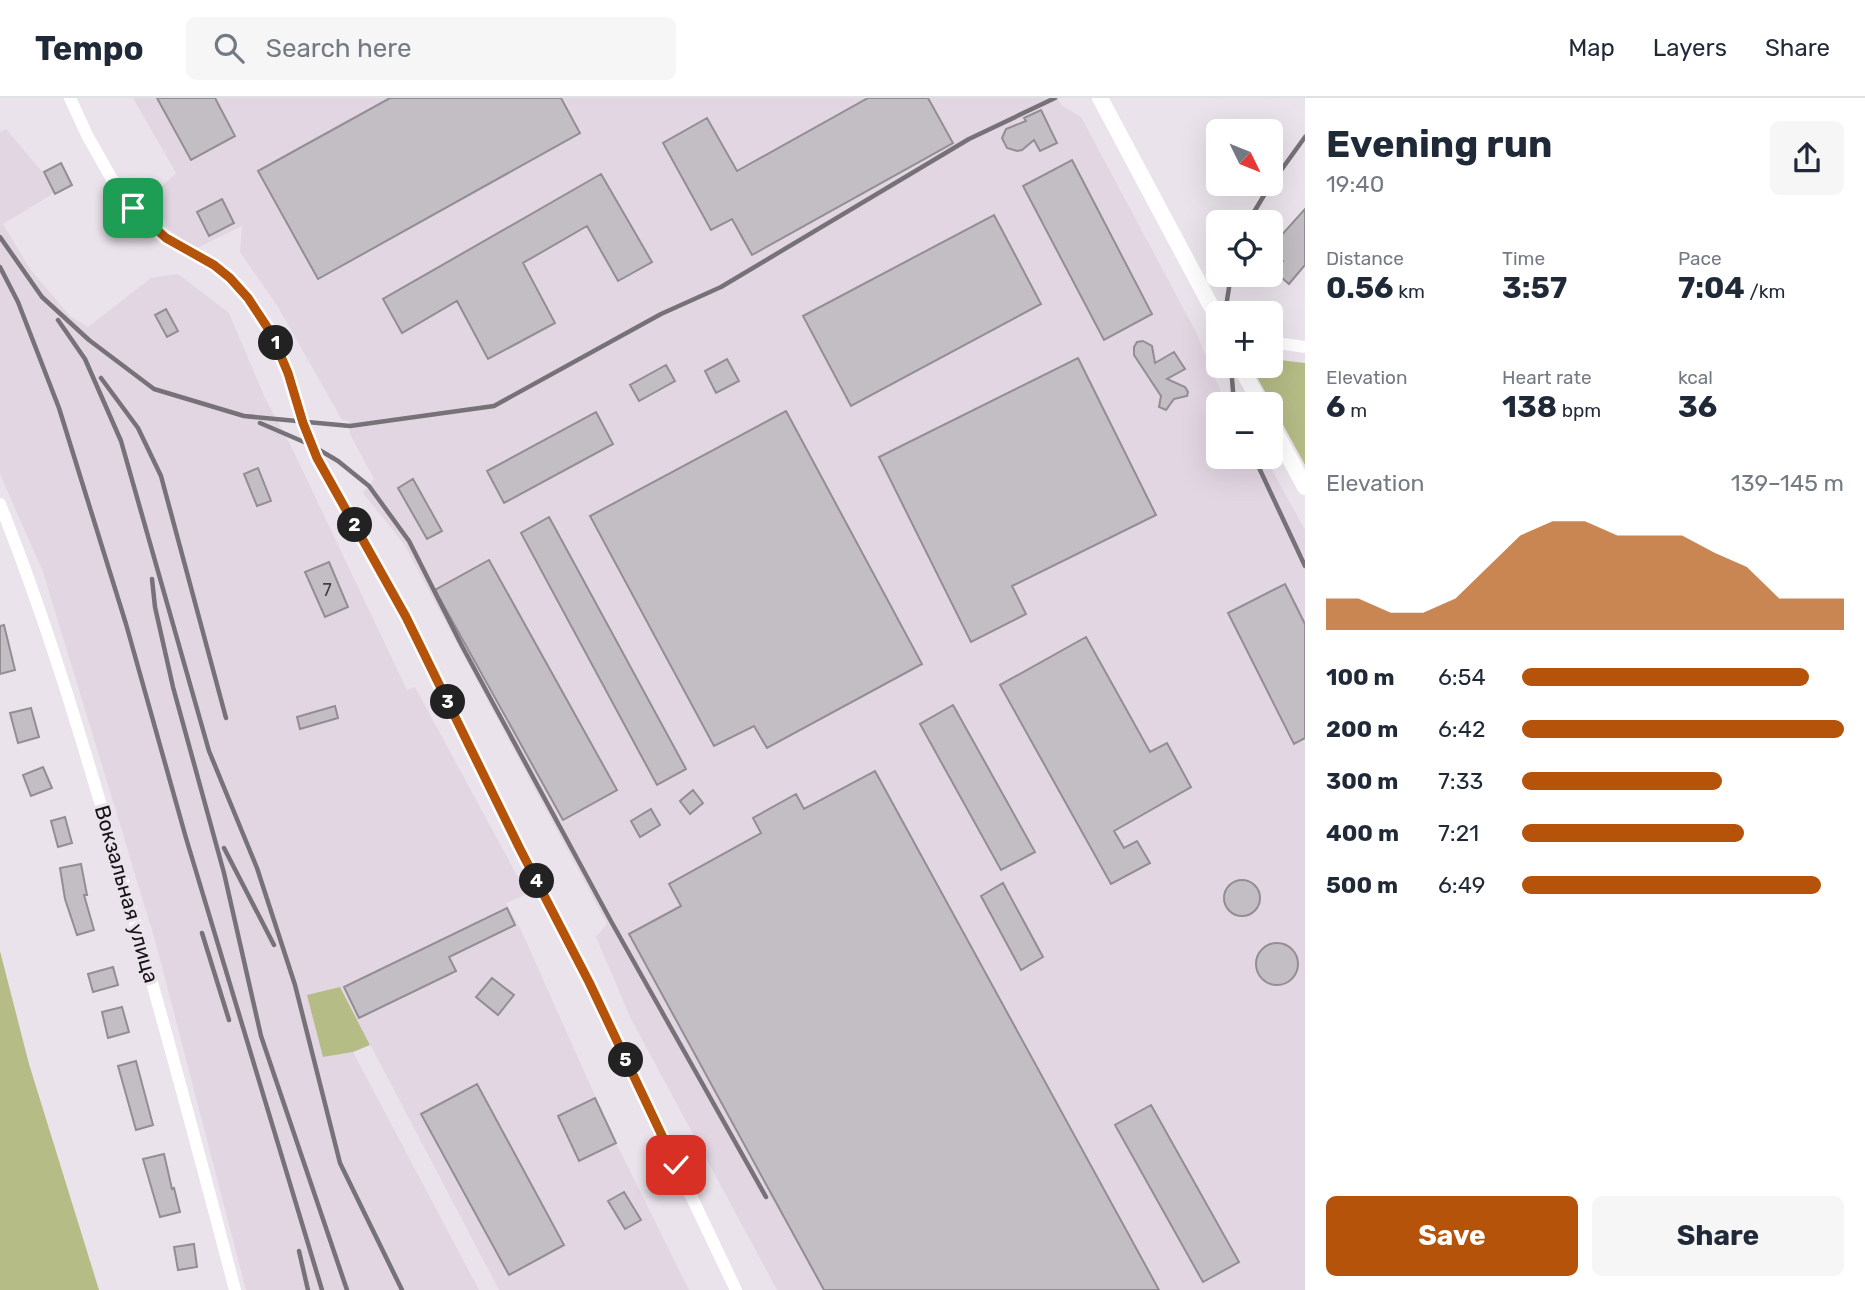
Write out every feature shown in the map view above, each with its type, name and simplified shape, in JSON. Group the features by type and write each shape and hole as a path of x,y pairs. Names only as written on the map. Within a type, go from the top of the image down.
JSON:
{"street":[{"path":"70,98 118,190 133,208 166,238 214,265 230,278 248,298 271,333 288,373 317,458 406,617 589,982 736,1290"},
{"path":"1100,98 1208,301"},
{"path":"1283,344 1305,347"},
{"path":"1283,446 1305,487"},
{"name":"Вокзальная улица","path":"0,504 29,576 64,679 167,1029 235,1290"}],"shaded area":[{"path":"133,98 1058,98 1061,105 1081,117 1195,330 1206,356 1206,378 1215,378 1221,392 1206,392 1206,469 1272,469 1305,530 1305,1290 777,1290 631,1019 596,937 607,924 404,544 363,493 374,479 350,434 349,421 342,420 278,307 240,252 242,226 195,249 169,229 151,196 176,173"},
{"path":"6,129 43,173 54,193 3,224 30,269 70,316 88,327 151,278 178,274 229,313 265,398 290,444 407,690 415,687 527,894 506,903 521,930 616,1143 689,1290 499,1290 340,987 323,1057 353,1052 479,1290 246,1290 156,944 116,811 43,572 0,474 0,132"}],"green space":[{"path":"1283,360 1305,363 1305,465 1283,425 1283,392 1265,392 1258,378 1283,378"},
{"path":"0,951 29,1064 99,1290 0,1290"},
{"path":"340,987 370,1045 353,1052 323,1057 307,995"}],"building":[{"path":"157,98 215,98 235,136 191,160"},
{"path":"390,98 561,98 580,133 318,279 258,171"},
{"path":"868,98 928,98 953,143 752,255 732,219 711,230 663,143 707,118 737,171"},
{"path":"1041,110 1057,143 1040,151 1034,140 1022,150 1007,148 1002,138 1006,129 1026,121 1024,118"},
{"path":"1072,160 1152,314 1104,340 1023,186"},
{"path":"61,163 72,185 55,194 44,172"},
{"path":"601,174 652,262 618,281 587,226 523,263 555,323 488,359 457,301 402,333 383,299"},
{"path":"222,199 234,223 209,236 197,212"},
{"path":"1305,209 1305,265 1289,284 1283,279 1283,234"},
{"path":"994,215 1041,304 851,406 803,316"},
{"path":"166,309 178,331 167,337 155,315"},
{"path":"1143,341 1152,346 1155,363 1174,352 1185,369 1167,379 1185,387 1187,396 1174,399 1166,410 1159,407 1161,396 1134,355 1137,342"},
{"path":"1078,358 1156,515 1012,586 1026,614 971,642 879,457"},
{"path":"727,359 739,381 716,393 705,371"},
{"path":"666,365 675,381 639,401 630,385"},
{"path":"786,411 922,664 767,748 754,726 714,746 590,516"},
{"path":"596,412 613,444 504,503 487,471"},
{"path":"258,468 271,501 257,506 244,474"},
{"path":"413,479 442,531 427,539 398,488"},
{"path":"549,517 686,769 657,785 521,533"},
{"path":"489,560 617,790 563,820 435,590"},
{"path":"329,562 348,607 325,617 305,572"},
{"path":"1285,584 1305,624 1305,738 1294,744 1228,613"},
{"path":"4,625 15,670 0,674 0,626"},
{"path":"1086,637 1150,752 1167,743 1191,787 1114,831 1124,848 1137,841 1150,863 1111,884 1000,685"},
{"path":"953,705 1035,852 1001,870 920,724"},
{"path":"335,706 338,718 300,729 297,717"},
{"path":"31,708 39,737 18,743 10,713"},
{"path":"43,767 52,788 31,796 23,775"},
{"path":"875,771 1159,1290 824,1290 629,934 681,906 669,884 761,833 753,818 796,794 804,809"},
{"path":"693,790 703,803 690,814 680,801"},
{"path":"651,809 660,825 640,837 631,821"},
{"path":"65,817 72,843 58,847 51,821"},
{"path":"81,864 87,895 84,895 94,930 77,935 65,899 60,868"},
{"path":"1242,880 1255,885 1260,898 1255,911 1242,916 1229,911 1224,898 1229,885"},
{"path":"1003,883 1043,957 1021,970 981,896"},
{"path":"507,908 515,925 449,957 456,971 359,1018 344,987"},
{"path":"1277,943 1292,949 1298,964 1292,979 1277,985 1262,979 1256,964 1262,949"},
{"path":"113,967 118,985 93,992 88,974"},
{"path":"492,978 514,995 498,1015 476,997"},
{"path":"122,1007 129,1032 108,1038 102,1012"},
{"path":"136,1061 153,1125 136,1130 118,1066"},
{"path":"477,1084 564,1245 509,1275 421,1114"},
{"path":"595,1098 616,1143 579,1161 558,1116"},
{"path":"1151,1105 1239,1262 1203,1282 1115,1125"},
{"path":"164,1154 180,1212 160,1217 143,1159"},
{"path":"624,1192 641,1220 625,1229 608,1201"},
{"path":"194,1244 197,1267 178,1270 174,1247"}],"railway":[{"path":"0,237 42,297 89,340 154,389 244,416 350,426 494,406 661,314 721,287 969,139 1055,98"},
{"path":"1255,210 1305,137"},
{"path":"0,267 18,302 59,408 126,624 186,838 322,1290"},
{"path":"1227,301 1229,287"},
{"path":"58,320 85,359 121,441 209,751 257,868 295,985 340,1163 402,1290"},
{"path":"101,378 138,428 161,476 226,718"},
{"path":"1232,378 1233,392"},
{"path":"260,423 311,445 338,461 369,486 409,541 462,646 612,923 766,1197"},
{"path":"1260,469 1305,566"},
{"path":"152,579 155,607 173,687 224,873 261,1036 347,1290"},
{"path":"224,848 274,945"},
{"path":"202,933 229,1020"},
{"path":"299,1251 308,1290"}],"route":[{"path":"133,208 166,238 214,265 230,278 248,298 271,333 288,373 317,458 406,617 589,982 676,1165"}]}
